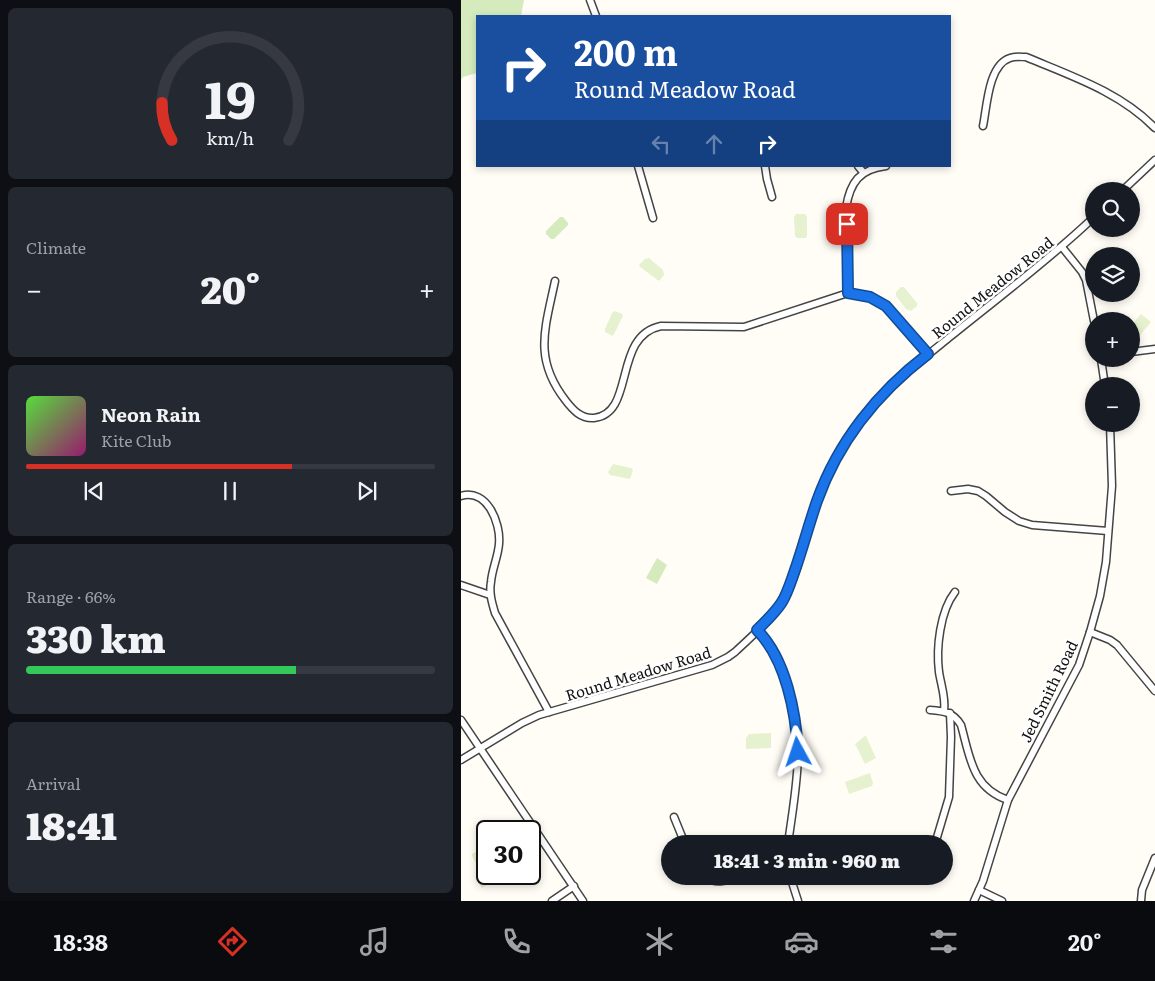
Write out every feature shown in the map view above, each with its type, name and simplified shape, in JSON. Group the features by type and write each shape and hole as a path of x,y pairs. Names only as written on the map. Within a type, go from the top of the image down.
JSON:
{"street":[{"path":"590,0 595,15"},
{"path":"983,126 994,73 1009,58 1026,57 1105,91 1128,105 1155,128"},
{"path":"1132,182 1155,160"},
{"path":"638,167 653,218"},
{"path":"765,167 772,197"},
{"path":"859,167 863,172"},
{"path":"848,293 846,208 848,194 854,182 863,172 882,167"},
{"name":"Round Meadow Road","path":"461,760 522,723 549,712 719,662 735,652 776,610 785,596 827,476 841,450 861,420 905,373 1062,247 1085,225"},
{"path":"1062,247 1086,280 1092,312"},
{"path":"555,282 545,330 545,363 549,376 573,410 579,415 594,418 603,416 612,409 617,400 631,352 637,340 648,330 673,325 744,327 848,293 870,297 886,306 928,354"},
{"path":"1140,351 1155,349"},
{"name":"Jed Smith Road","path":"974,901 1007,800 1079,665 1090,632 1106,562 1112,486 1110,432"},
{"path":"951,491 968,489 978,491 1019,521 1032,525 1108,531"},
{"path":"461,496 472,495 486,502 491,510 498,530 499,541 490,596 498,618 549,712"},
{"path":"461,584 490,596"},
{"path":"938,835 949,797 951,736 937,650 949,599 955,592"},
{"path":"757,630 767,641 779,662 796,726 798,763 789,835"},
{"path":"1090,632 1117,645 1155,692"},
{"path":"930,710 947,712 957,718 961,725 977,777 986,788 1007,800"},
{"path":"461,720 583,901"},
{"path":"674,817 681,835"},
{"path":"1141,901 1142,890 1155,858"},
{"path":"793,885 798,901"},
{"path":"552,901 574,886"},
{"path":"979,890 1002,901"}],"green space":[{"path":"461,0 524,0 521,15 476,15 476,73 463,77 461,80"},
{"path":"796,214 805,214 807,217 806,238 797,238 795,236 794,217"},
{"path":"560,217 563,217 568,225 554,239 551,239 546,234 546,231"},
{"path":"649,258 663,270 664,275 659,281 639,265"},
{"path":"901,287 904,287 917,303 917,306 911,311 906,309 896,296 896,292"},
{"path":"615,311 623,316 613,336 605,332 605,329 612,313"},
{"path":"1141,314 1151,322 1140,335"},
{"path":"613,464 631,468 633,470 630,479 610,475 608,472"},
{"path":"657,558 667,565 657,584 646,578"},
{"path":"771,733 771,748 746,749 746,738 749,734"},
{"path":"865,736 876,758 865,764 855,744"},
{"path":"870,773 872,786 849,794 845,782"},
{"path":"476,852 476,863 472,856"}],"route":[{"path":"798,752 795,718 779,662 767,641 757,630 776,610 788,591 817,501 827,476 841,450 861,420 886,390 928,354 886,306 870,297 848,293 847,224"}]}
